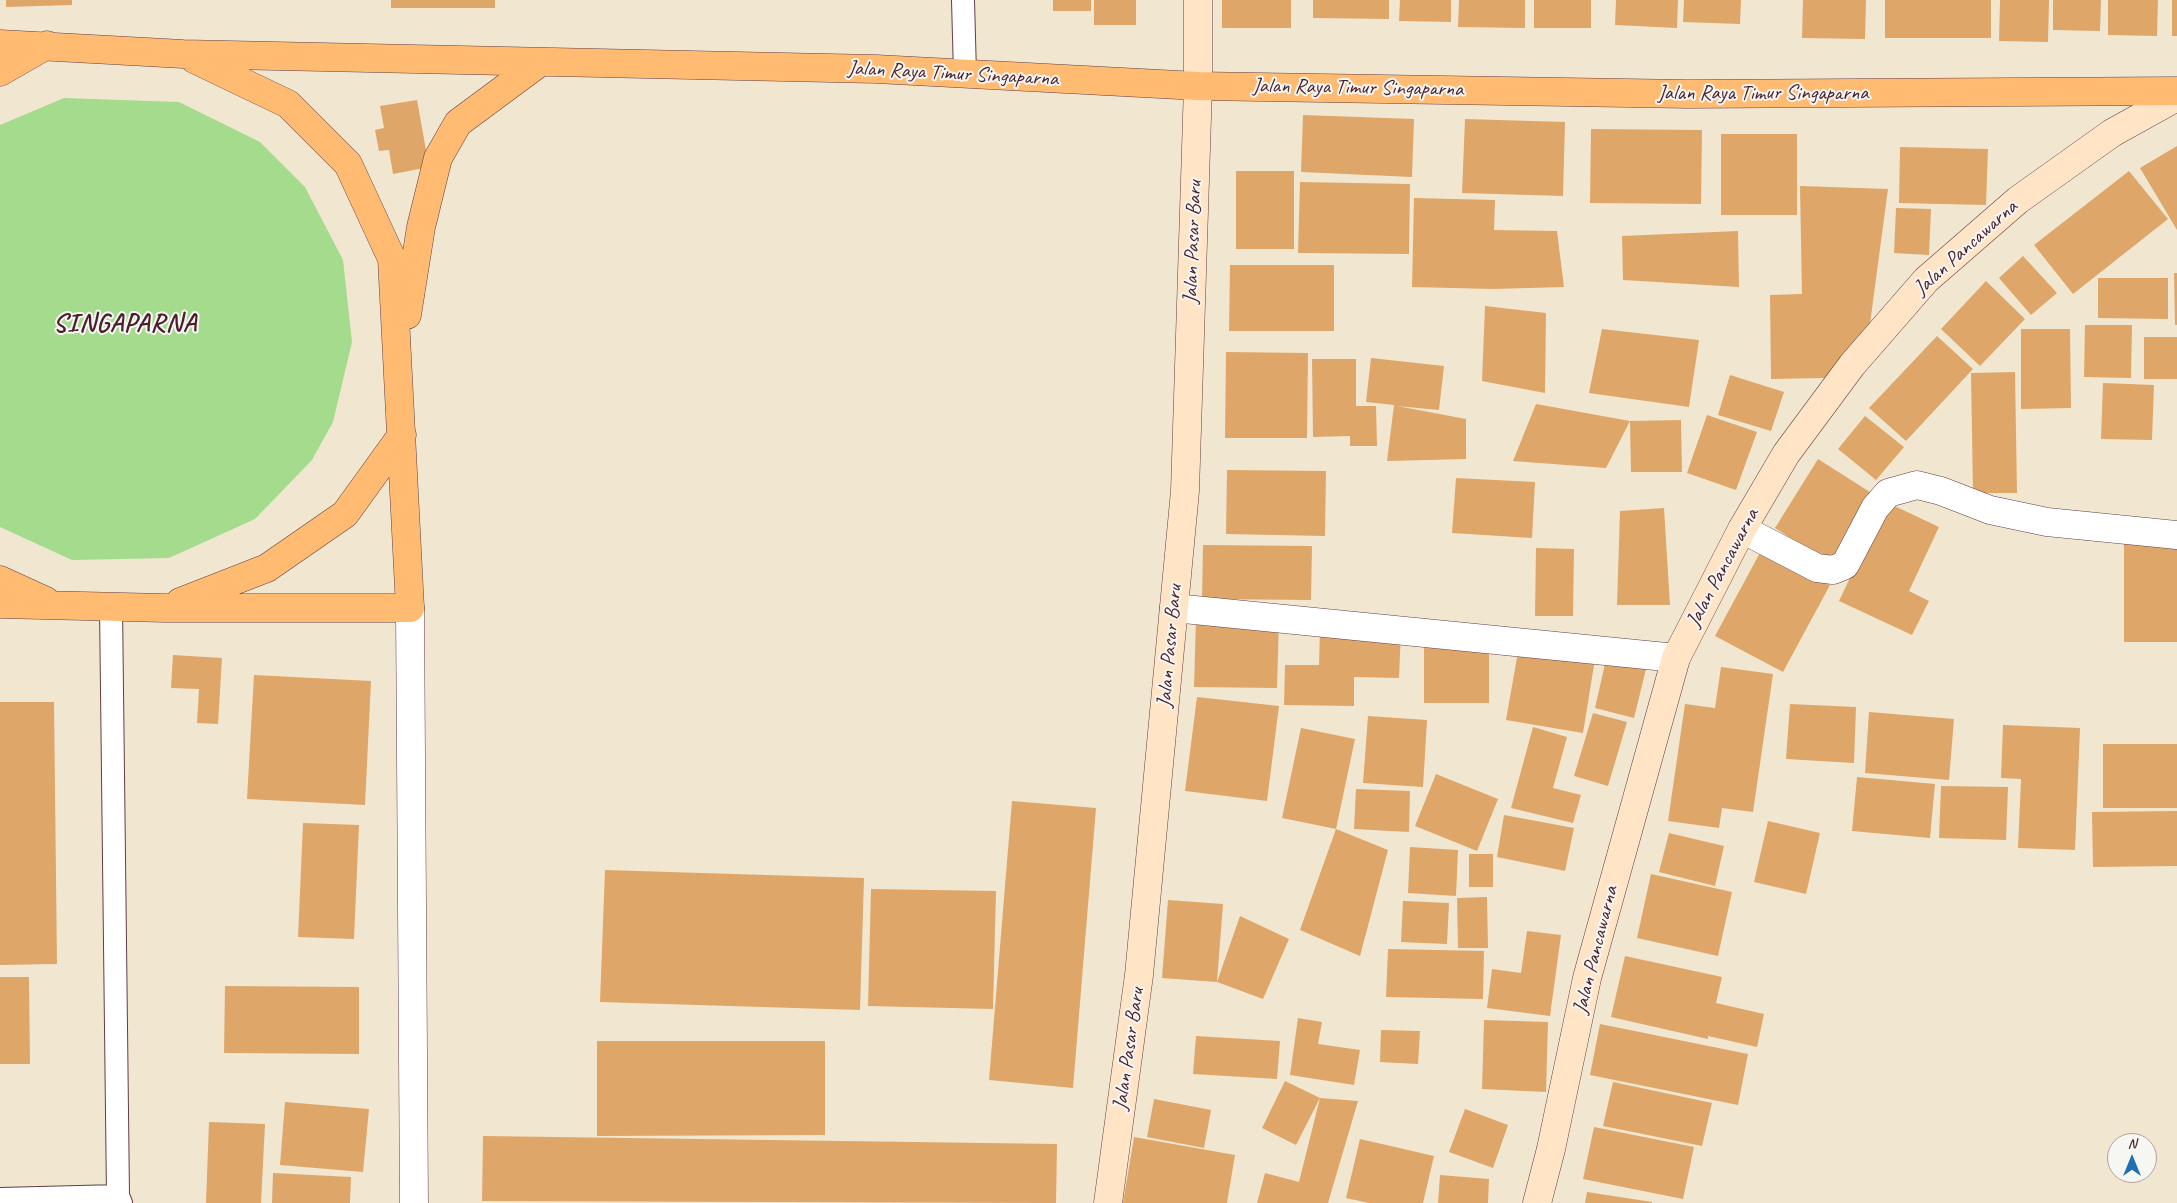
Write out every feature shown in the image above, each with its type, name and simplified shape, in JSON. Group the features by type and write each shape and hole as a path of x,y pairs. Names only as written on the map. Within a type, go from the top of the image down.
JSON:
{"main road":[{"name":"Jalan Pasar Baru","path":"1108,1203 1139,975 1185,491 1198,86 1198,0"},
{"name":"Jalan Raya Timur Singaparna","path":"0,44 47,45 183,54 876,69 1198,86 1688,94 2177,91"},
{"path":"0,72 47,45"},
{"path":"0,604 165,608 410,608 399,363 392,258 348,164 288,104 183,54"},
{"path":"399,363 421,227 438,158 458,122 539,63"},
{"name":"Jalan Pancawarna","path":"1537,1203 1552,1149 1587,978 1676,658 1742,529 1786,454 1852,365 1926,280 2018,200 2112,133 2177,97"},
{"path":"165,608 268,568 345,514 402,435"},
{"path":"0,580 55,605"}],"street":[{"path":"1742,529 1817,568 1834,570 1845,564 1875,508 1888,493 1917,486 1941,491 1990,510 2047,522 2177,535"},
{"path":"410,608 414,1203"},
{"path":"1174,608 1676,658"}],"lane":[{"path":"963,0 965,74"},
{"path":"0,1199 120,1200 111,606"}],"green space":[{"path":"64,98 179,102 260,142 305,187 343,260 352,342 333,422 312,460 255,519 169,558 72,560 0,527 0,125"}],"building":[{"path":"6,0 72,0 72,5 6,7"},
{"path":"391,0 495,0 495,8 391,8"},
{"path":"1053,0 1091,0 1091,11 1053,11"},
{"path":"1094,0 1136,0 1136,25 1094,25"},
{"path":"1222,0 1291,0 1291,28 1222,28"},
{"path":"1313,0 1389,0 1389,19 1313,18"},
{"path":"1400,0 1451,0 1451,22 1399,21"},
{"path":"1459,0 1525,0 1525,28 1458,27"},
{"path":"1534,0 1591,0 1591,28 1534,28"},
{"path":"1616,0 1678,0 1677,28 1615,25"},
{"path":"1684,0 1741,0 1740,24 1683,22"},
{"path":"1803,0 1866,0 1865,39 1802,38"},
{"path":"1885,0 1991,0 1991,38 1885,38"},
{"path":"2000,0 2049,0 2048,42 1999,41"},
{"path":"2053,0 2101,0 2100,31 2053,30"},
{"path":"2108,0 2158,0 2157,36 2108,35"},
{"path":"2172,0 2177,0 2177,36 2172,36"},
{"path":"417,100 429,167 393,174 389,150 379,151 375,130 384,128 380,106"},
{"path":"1303,115 1414,119 1412,177 1301,172"},
{"path":"1465,119 1565,122 1563,196 1462,193"},
{"path":"1591,129 1702,130 1701,204 1590,203"},
{"path":"1721,134 1797,134 1797,215 1721,215"},
{"path":"2177,146 2177,230 2140,168"},
{"path":"1900,147 1988,149 1986,205 1899,203"},
{"path":"1236,171 1294,171 1294,249 1236,249"},
{"path":"2129,171 2168,219 2073,294 2034,245"},
{"path":"1300,182 1410,184 1409,254 1298,253"},
{"path":"1800,186 1888,189 1869,331 1826,378 1771,379 1770,295 1802,294"},
{"path":"1414,198 1495,200 1494,230 1557,231 1564,287 1493,289 1412,287"},
{"path":"1896,208 1931,209 1929,255 1894,253"},
{"path":"1738,231 1739,287 1623,280 1622,236"},
{"path":"2023,256 2057,293 2031,315 1999,278"},
{"path":"1230,265 1334,265 1334,331 1229,331"},
{"path":"2174,273 2177,273 2177,325 2175,325"},
{"path":"2098,278 2168,278 2168,319 2098,318"},
{"path":"1986,281 2025,319 1980,366 1941,329"},
{"path":"1485,306 1546,313 1545,393 1482,381"},
{"path":"2085,325 2132,325 2131,378 2084,377"},
{"path":"1602,329 1699,340 1689,407 1589,393"},
{"path":"2021,329 2070,329 2071,408 2021,409"},
{"path":"1937,336 1973,369 1906,441 1869,408"},
{"path":"2144,337 2177,337 2177,379 2144,379"},
{"path":"1226,352 1308,353 1307,438 1225,438"},
{"path":"1371,358 1444,366 1439,410 1397,406 1466,419 1466,459 1387,461 1394,405 1366,402"},
{"path":"1312,359 1356,359 1356,406 1376,406 1377,446 1350,446 1350,436 1313,437"},
{"path":"2015,372 2017,493 1973,493 1971,373"},
{"path":"1730,375 1784,392 1771,431 1718,415"},
{"path":"2103,383 2154,385 2152,440 2101,439"},
{"path":"1536,404 1630,421 1606,468 1513,461"},
{"path":"1707,415 1757,432 1736,490 1687,473"},
{"path":"1865,416 1904,447 1876,480 1838,449"},
{"path":"1681,420 1682,472 1631,472 1630,421"},
{"path":"1818,459 1873,494 1829,563 1775,528"},
{"path":"1227,470 1326,471 1325,536 1226,534"},
{"path":"1456,478 1535,482 1532,538 1452,533"},
{"path":"1886,502 1939,527 1909,591 1929,601 1912,635 1839,601"},
{"path":"1664,508 1670,605 1617,605 1620,511"},
{"path":"2124,544 2177,544 2177,642 2124,642"},
{"path":"1203,545 1312,546 1311,600 1202,599"},
{"path":"1536,548 1574,549 1573,616 1535,616"},
{"path":"1762,549 1830,585 1783,672 1715,636"},
{"path":"1196,619 1279,620 1277,688 1194,687"},
{"path":"1320,629 1401,631 1399,678 1354,677 1354,706 1284,705 1285,665 1319,665"},
{"path":"1519,646 1595,659 1583,733 1506,720"},
{"path":"1424,647 1489,647 1489,703 1424,703"},
{"path":"173,655 222,658 218,724 197,723 199,689 171,688"},
{"path":"1607,655 1647,665 1634,718 1595,708"},
{"path":"1721,667 1773,674 1753,812 1722,808 1719,828 1668,821 1685,704 1715,708"},
{"path":"254,675 371,681 365,805 247,799"},
{"path":"1197,697 1279,706 1267,801 1185,791"},
{"path":"0,702 54,702 57,964 0,965"},
{"path":"1790,704 1856,707 1854,763 1786,759"},
{"path":"1869,712 1954,719 1949,780 1865,773"},
{"path":"1593,713 1627,722 1608,786 1574,776"},
{"path":"1368,716 1427,720 1423,787 1363,783"},
{"path":"2003,725 2080,728 2075,850 2018,848 2021,779 2001,778"},
{"path":"1533,727 1567,737 1553,788 1581,795 1573,823 1511,808"},
{"path":"1301,728 1355,739 1336,829 1282,818"},
{"path":"2103,744 2177,744 2177,808 2103,808"},
{"path":"1436,774 1498,799 1477,851 1415,826"},
{"path":"1857,777 1935,784 1930,838 1852,831"},
{"path":"1941,786 2008,787 2006,840 1939,838"},
{"path":"1356,789 1410,791 1409,832 1354,829"},
{"path":"1012,801 1096,808 1073,1088 989,1080"},
{"path":"2177,811 2177,866 2093,867 2092,812"},
{"path":"1504,815 1574,828 1565,871 1497,857"},
{"path":"1768,821 1820,833 1806,894 1754,882"},
{"path":"303,823 359,825 354,939 298,937"},
{"path":"1336,829 1388,850 1360,956 1300,930"},
{"path":"1669,833 1724,846 1715,886 1659,872"},
{"path":"1410,847 1458,850 1456,896 1408,893"},
{"path":"1469,854 1493,854 1493,887 1469,887"},
{"path":"605,870 864,878 860,1010 600,1002"},
{"path":"1651,874 1732,892 1718,956 1637,938"},
{"path":"871,889 996,891 993,1009 868,1006"},
{"path":"1487,897 1488,948 1458,948 1457,898"},
{"path":"1168,900 1223,904 1217,982 1162,978"},
{"path":"1403,901 1449,903 1447,944 1401,942"},
{"path":"1240,916 1289,939 1263,999 1217,982"},
{"path":"1527,931 1561,935 1550,1016 1487,1008 1492,969 1521,973"},
{"path":"1388,949 1484,951 1483,999 1386,997"},
{"path":"1625,956 1722,977 1716,1003 1764,1014 1757,1047 1708,1036 1708,1039 1611,1017"},
{"path":"0,977 29,977 30,1064 0,1064"},
{"path":"225,986 359,987 359,1054 224,1053"},
{"path":"1298,1018 1322,1022 1318,1044 1360,1050 1354,1085 1290,1075"},
{"path":"1484,1020 1548,1022 1546,1092 1482,1089"},
{"path":"1600,1024 1748,1054 1738,1105 1590,1075"},
{"path":"1381,1030 1420,1031 1418,1064 1380,1062"},
{"path":"1196,1036 1280,1041 1277,1079 1193,1074"},
{"path":"597,1041 825,1041 825,1135 597,1136"},
{"path":"1285,1081 1320,1098 1296,1145 1262,1128"},
{"path":"1613,1082 1712,1103 1702,1146 1603,1126"},
{"path":"1320,1098 1358,1101 1328,1203 1257,1203 1265,1173 1299,1182"},
{"path":"1154,1099 1211,1110 1204,1148 1147,1137"},
{"path":"285,1102 369,1109 363,1172 280,1165"},
{"path":"1465,1109 1508,1125 1493,1168 1449,1152"},
{"path":"209,1122 265,1124 261,1203 206,1203"},
{"path":"1594,1127 1694,1147 1683,1199 1583,1179"},
{"path":"483,1136 1057,1144 1056,1203 482,1201"},
{"path":"1134,1137 1235,1155 1227,1203 1123,1203"},
{"path":"1360,1139 1434,1156 1423,1203 1369,1203 1346,1198"},
{"path":"273,1173 351,1177 350,1203 272,1203"},
{"path":"1440,1175 1489,1179 1488,1203 1438,1203"},
{"path":"1587,1192 1652,1202 1652,1203 1585,1203"}],"district":[{"name":"SINGAPARNA","path":"125,324"}]}
